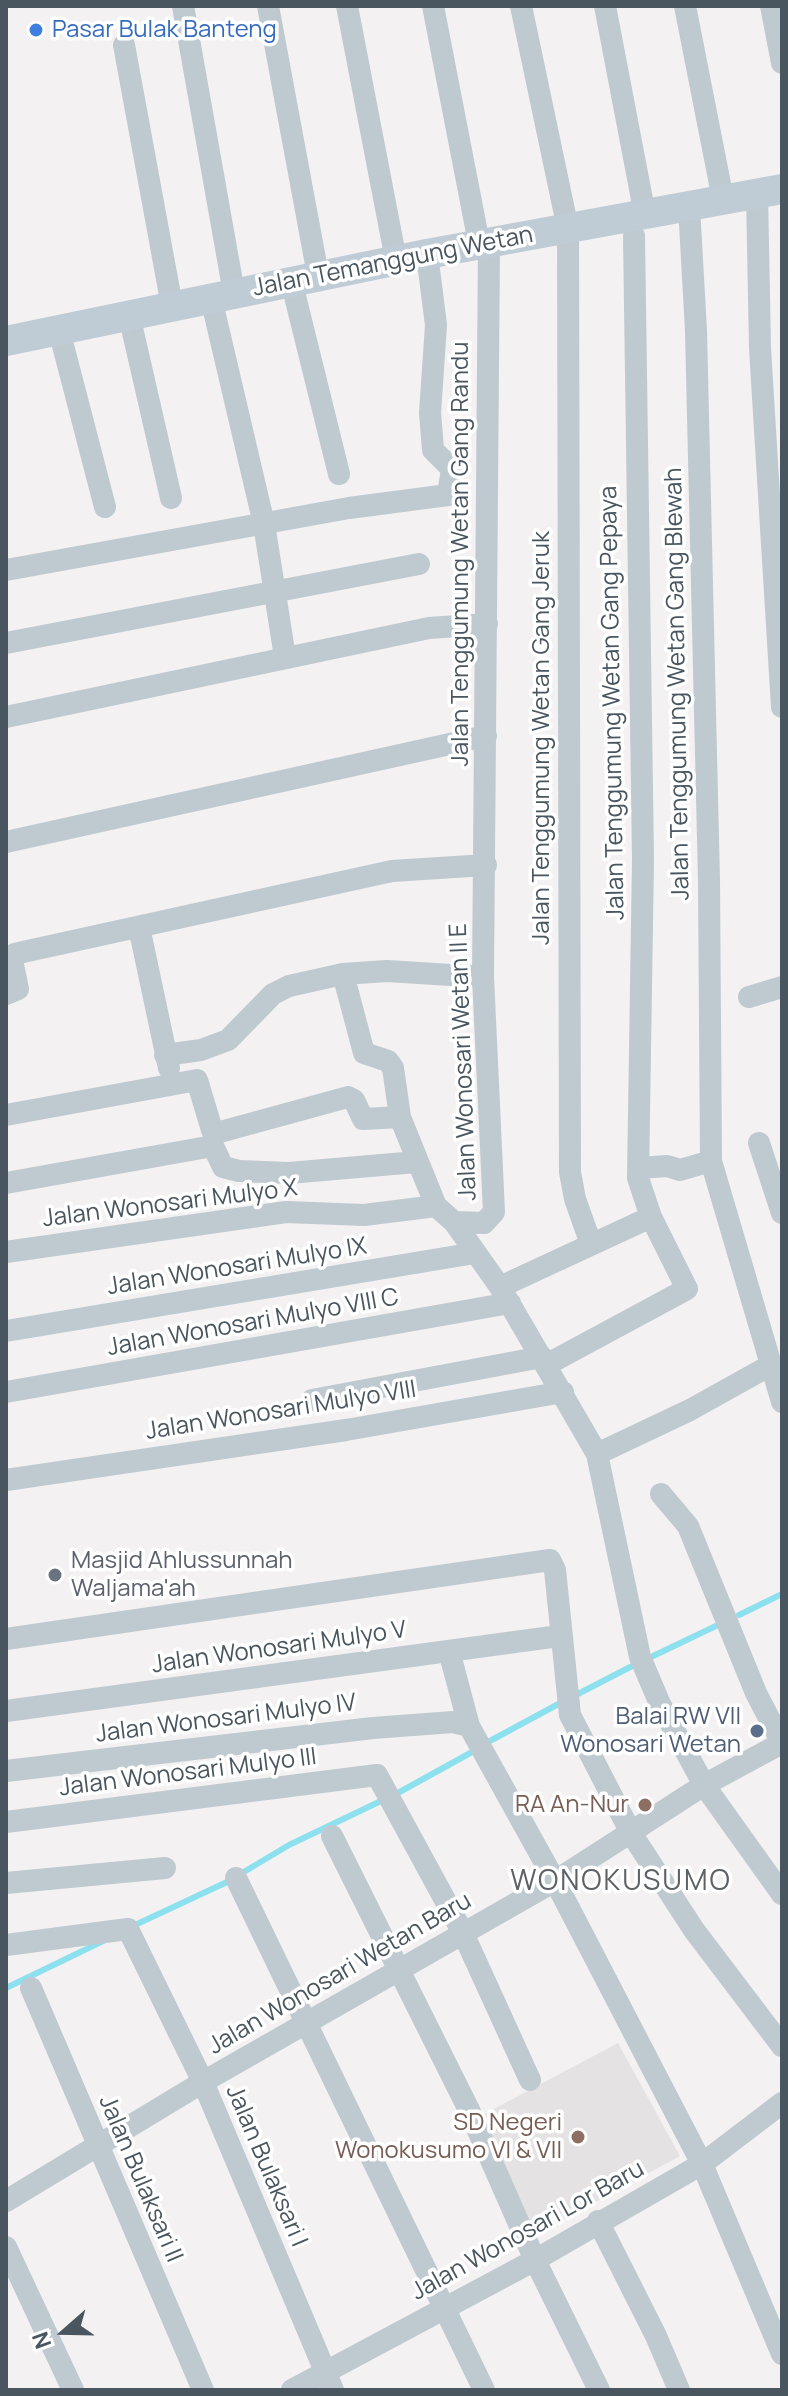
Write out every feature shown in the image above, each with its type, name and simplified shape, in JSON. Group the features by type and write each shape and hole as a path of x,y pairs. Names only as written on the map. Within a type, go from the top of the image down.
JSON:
{"street":[{"path":"183,6 222,295 277,592 285,657"},
{"path":"268,6 304,278 339,474"},
{"path":"347,6 396,260"},
{"name":"Jalan Tenggumung Wetan Gang Randu","path":"433,6 486,248 486,865"},
{"name":"Jalan Tenggumung Wetan Gang Jeruk","path":"521,6 568,235 570,1172 575,1199 591,1244"},
{"name":"Jalan Tenggumung Wetan Gang Pepaya","path":"544,1361 687,1289 651,1217 638,1178 643,860 636,225 605,6"},
{"path":"685,6 723,199"},
{"path":"771,6 782,63"},
{"path":"124,45 172,306"},
{"name":"Jalan Temanggung Wetan","path":"6,341 396,260 428,263 486,248 689,219 723,199 763,199"},
{"path":"763,199 760,348 782,707"},
{"name":"Jalan Tenggumung Wetan Gang Blewah","path":"689,219 696,331 709,881 711,1161 782,1402"},
{"path":"6,570 448,495 453,474 433,450 431,425 436,325 428,263"},
{"path":"129,315 171,498"},
{"path":"59,330 105,507"},
{"path":"6,643 419,564"},
{"path":"6,717 285,657 365,644 429,628 487,624"},
{"path":"6,842 486,736"},
{"path":"6,994 18,989 12,960 15,954 392,871 486,865"},
{"name":"Jalan Wonosari Wetan II E","path":"454,1222 484,1223 494,1212 483,977 486,865"},
{"path":"139,927 173,1084"},
{"path":"165,1055 201,1050 228,1040 273,994 289,986 343,974 416,970 483,977"},
{"path":"343,974 364,1053 388,1061 393,1068 400,1117 436,1206 454,1222 505,1295 597,1454 617,1535 640,1657 660,1704 704,1785 782,1894"},
{"path":"749,997 782,987"},
{"path":"6,1115 197,1080 223,1167 239,1171 289,1173 416,1162"},
{"path":"6,1183 212,1138 226,1131 348,1097 354,1100 363,1119 400,1117"},
{"path":"759,1143 782,1213"},
{"path":"639,1168 667,1166 680,1170 711,1161"},
{"name":"Jalan Wonosari Mulyo X","path":"6,1252 286,1212 364,1215 436,1206"},
{"name":"Jalan Wonosari Mulyo VIII C","path":"6,1392 505,1295 591,1244 651,1217"},
{"name":"Jalan Wonosari Mulyo IX","path":"6,1331 475,1253"},
{"path":"312,1400 544,1361"},
{"path":"597,1454 690,1410 769,1366"},
{"name":"Jalan Wonosari Mulyo VIII","path":"6,1480 346,1430 563,1392"},
{"path":"661,1494 688,1526 756,1693 782,1743"},
{"path":"6,1639 548,1560 554,1564 559,1636 570,1715 631,1833 694,1930 782,2046"},
{"name":"Jalan Wonosari Mulyo V","path":"6,1711 559,1636"},
{"path":"449,1651 461,1724 555,1881 702,2164 782,2354"},
{"name":"Jalan Wonosari Mulyo IV","path":"6,1771 243,1741 461,1724"},
{"name":"Jalan Wonosari Wetan Baru","path":"6,2201 97,2149 203,2082 555,1881 704,1785 782,1743"},
{"name":"Jalan Wonosari Mulyo III","path":"6,1822 377,1775 463,1933"},
{"path":"332,1836 469,2110 535,2260 599,2390"},
{"path":"6,1883 165,1868"},
{"path":"236,1878 308,2023 442,2309 484,2390"},
{"name":"Jalan Bulaksari I","path":"6,1945 128,1929 203,2082 329,2382"},
{"path":"463,1933 530,2080"},
{"name":"Jalan Bulaksari II","path":"31,1988 97,2149 203,2390"},
{"name":"Jalan Wonosari Lor Baru","path":"292,2390 329,2382 442,2309 535,2260 598,2221 702,2164 781,2107"},
{"path":"598,2221 656,2336 679,2390"},
{"path":"6,2247 73,2390"}],"shaded area":[{"name":"SD Negeri Wonokusumo VI & VII","path":"618,2043 680,2156 533,2236 477,2118"}],"waterway":[{"path":"739,1615 782,1594"},
{"path":"649,1658 720,1624"},
{"path":"574,1696 638,1663"},
{"path":"488,1742 564,1701"},
{"path":"396,1794 472,1752"},
{"path":"135,1925 227,1882 289,1845 385,1799"},
{"path":"6,1988 103,1941"}],"place":[{"name":"Pasar Bulak Banteng","path":"36,30"},
{"name":"Masjid Ahlussunnah Waljama'ah","path":"55,1575"},
{"name":"Balai RW VII Wonosari Wetan","path":"757,1731"},
{"name":"RA An-Nur","path":"645,1805"},
{"name":"SD Negeri Wonokusumo VI & VII","path":"578,2137"}],"district":[{"name":"WONOKUSUMO","path":"621,1882"}]}
